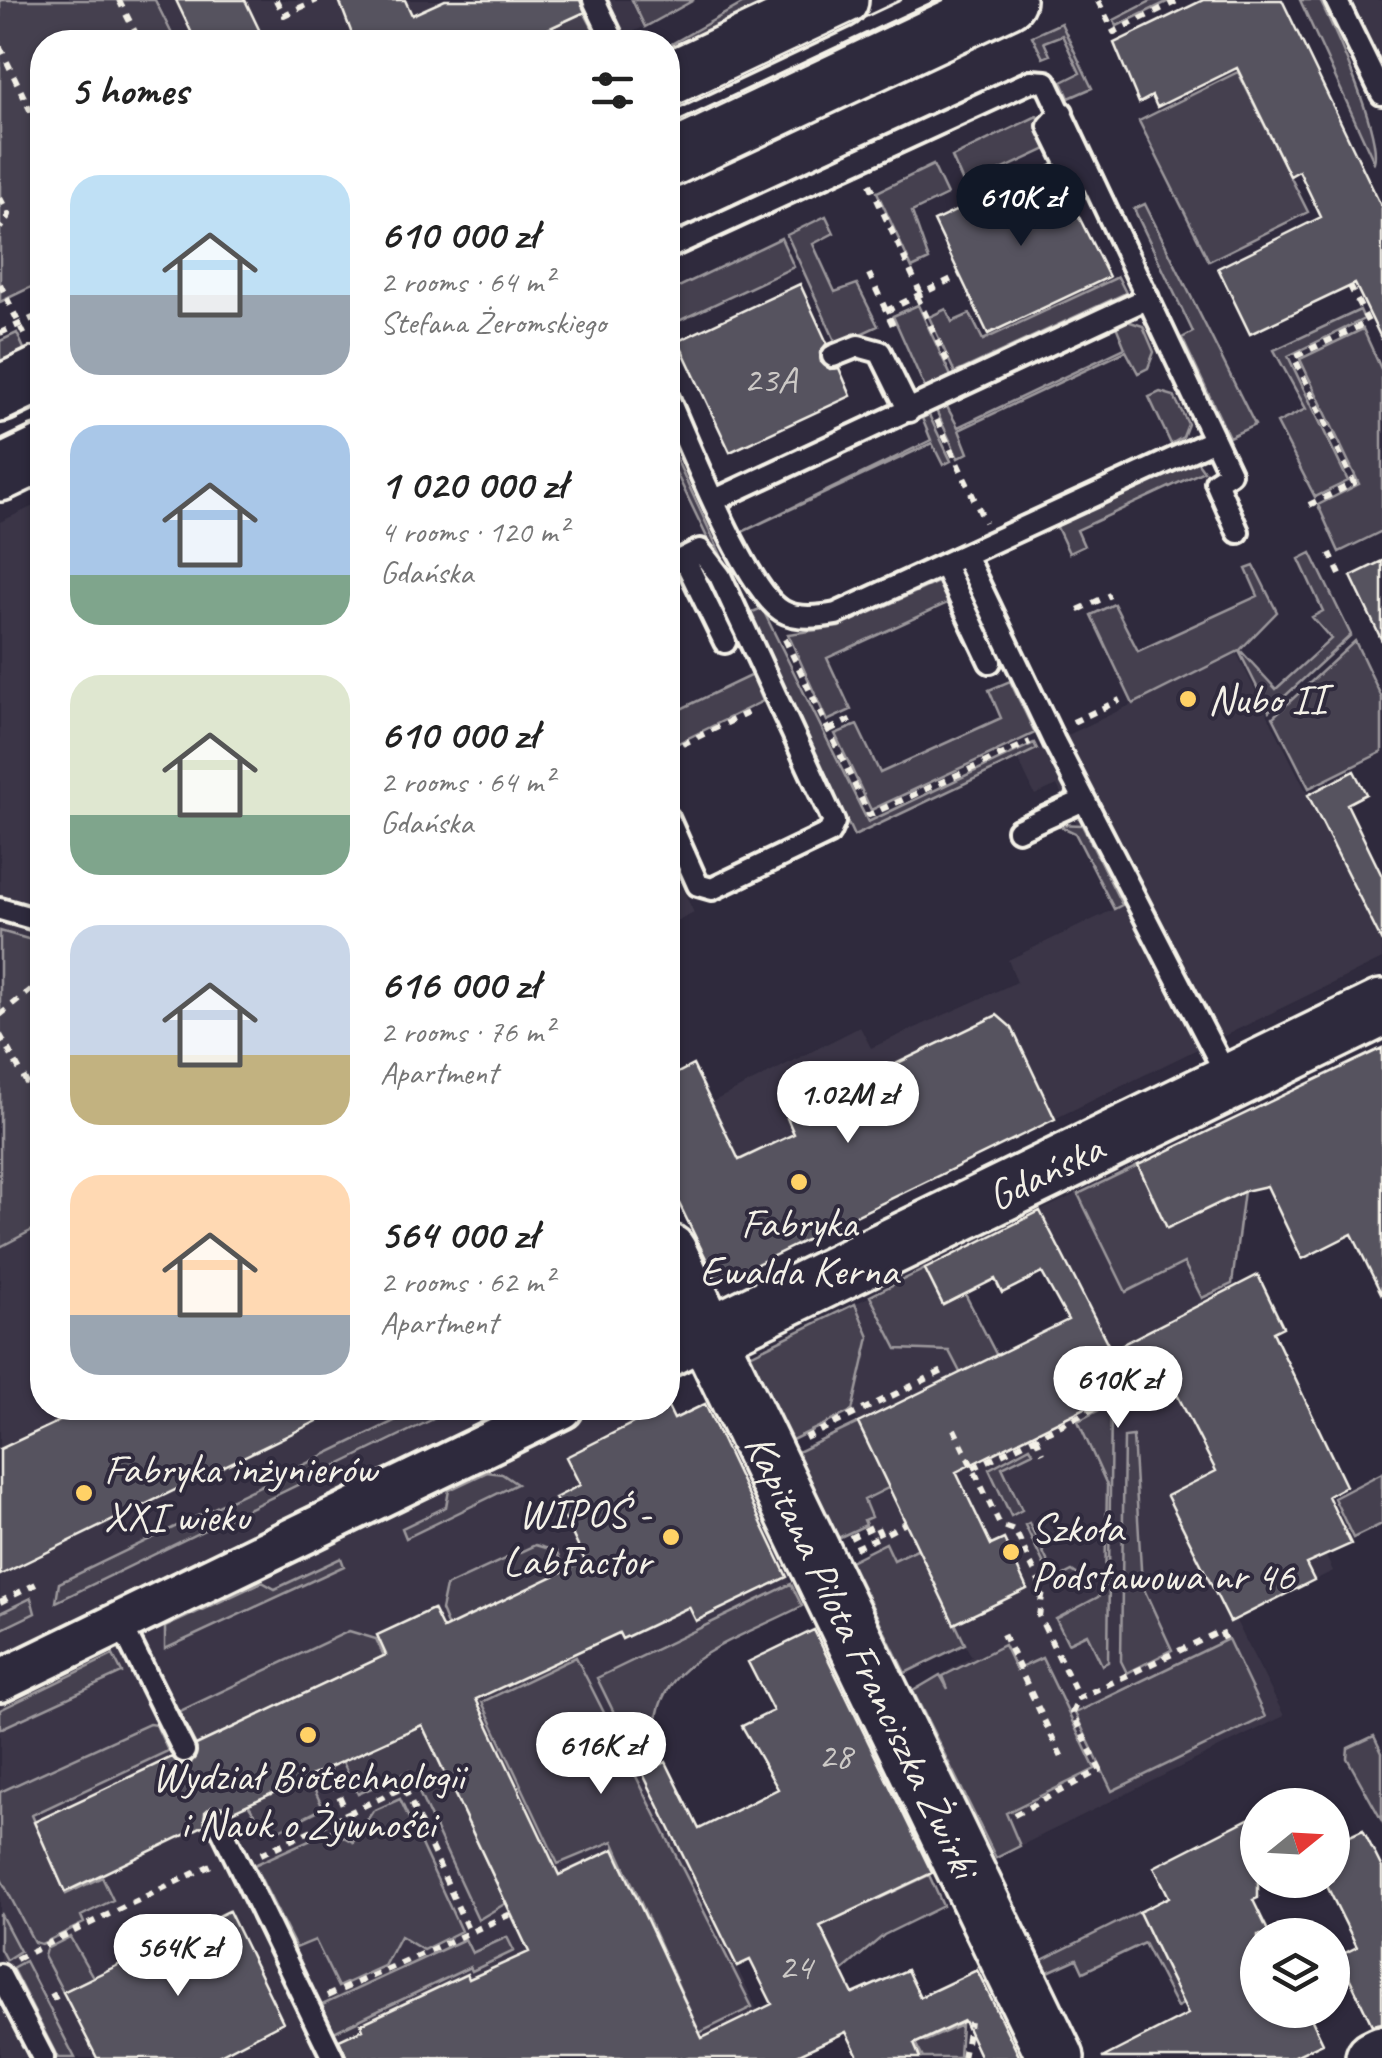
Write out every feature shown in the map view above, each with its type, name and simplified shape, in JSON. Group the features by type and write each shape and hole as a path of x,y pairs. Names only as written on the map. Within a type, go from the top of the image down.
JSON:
{"street":[{"path":"680,75 840,0"},
{"path":"680,153 1007,0"},
{"path":"0,394 30,366"},
{"path":"0,473 30,459"},
{"name":"Gdańska","path":"688,1346 1382,1008"},
{"name":"Kapitana Pilota Franciszka Żwirki","path":"680,1308 688,1346 1056,2058"},
{"path":"0,1681 535,1420"},
{"path":"1374,2058 1382,2054"}],"lane":[{"path":"594,0 608,30"},
{"path":"1336,0 1382,94"},
{"path":"680,242 1036,79 1046,82 1230,473 1219,477 1217,488 1238,532"},
{"path":"1062,112 1049,126 1077,184"},
{"path":"715,500 1148,298"},
{"path":"833,356 858,346 880,352 908,410"},
{"path":"680,424 748,567 772,602 789,614 836,614 1214,440"},
{"path":"680,560 700,550 720,576 834,822 829,833 712,889 698,884 680,844"},
{"path":"966,555 1050,733 1230,1082"},
{"path":"944,565 990,662"},
{"path":"680,569 724,642"},
{"path":"1018,830 1084,800"},
{"path":"0,909 30,918"},
{"path":"120,1622 184,1752"},
{"path":"218,1819 333,2058"},
{"path":"0,1975 43,2058"}],"path":[{"path":"119,0 134,30"},
{"path":"276,0 284,15 317,0"},
{"path":"1098,1 1114,32 1180,0"},
{"path":"0,47 30,110"},
{"path":"0,69 8,65"},
{"path":"858,160 960,387"},
{"path":"0,198 8,216 0,228"},
{"path":"886,311 907,305 960,275"},
{"path":"0,284 30,348"},
{"path":"1308,505 1354,483 1294,357 1368,322 1350,286"},
{"path":"0,332 30,319"},
{"path":"1330,553 1341,577"},
{"path":"1078,610 1110,595"},
{"path":"789,614 784,636 868,815 1120,700"},
{"path":"680,745 778,699"},
{"path":"828,730 854,718"},
{"path":"0,1014 30,990"},
{"path":"0,1035 30,1080"},
{"path":"787,1447 947,1369"},
{"path":"973,1468 1124,1394"},
{"path":"954,1429 1000,1525 1015,1530 1044,1590 1039,1616 1080,1698"},
{"path":"1036,1437 1043,1453"},
{"path":"835,1545 876,1525 881,1536 906,1523"},
{"path":"0,1602 42,1581"},
{"path":"1014,1815 1100,1770 1072,1713 1080,1698 1221,1631 1226,1640"},
{"path":"1002,1634 1064,1764"},
{"path":"326,1767 347,1814"},
{"path":"32,1954 234,1855 255,1856 404,1787 470,1934"},
{"path":"308,2005 511,1914"},
{"path":"52,1993 57,2002"},
{"path":"964,2058 970,2022"}],"shaded area":[{"path":"0,0 155,0 170,30 30,30 30,288 0,302"},
{"path":"157,0 630,0 643,27 594,30 590,23 575,30 172,30"},
{"path":"632,0 694,0 645,27"},
{"path":"749,0 770,0 764,3 767,12 680,53 680,39"},
{"path":"1153,0 1171,0 1117,26 1114,20"},
{"path":"1300,0 1320,0 1327,15 1364,107 1375,149 1374,162"},
{"path":"1353,0 1382,0 1382,65"},
{"path":"584,12 594,30 546,30"},
{"path":"1061,23 1092,88 1069,98 1062,82 1080,73 1062,35 1044,42 1050,55 1043,58 1032,36"},
{"path":"1238,72 1308,212 1209,261 1139,121"},
{"path":"1037,116 1051,147 965,187 952,157"},
{"path":"933,165 947,195 912,212 929,260 912,268 877,192"},
{"path":"1145,204 1255,425 1229,437 1182,338 1193,332 1134,209"},
{"path":"826,216 834,233 813,244 835,292 857,284 878,326 837,345 787,235"},
{"path":"781,238 794,267 680,320 680,286"},
{"path":"1118,277 1126,293 955,373 929,317 946,309 952,322 970,314 983,340"},
{"path":"918,305 951,376 925,388 893,316"},
{"path":"1360,310 1364,319 1288,356 1348,481 1315,497 1277,423 1306,409 1274,350"},
{"path":"1127,321 1143,326 1154,352 1148,368 1138,373 1126,351 959,430 968,453 958,458 936,410 946,405 958,427 1125,348 1116,326"},
{"path":"1363,329 1382,371 1382,531 1339,552 1318,505 1359,484 1300,359"},
{"path":"17,333 28,358 0,371 0,341"},
{"path":"1160,392 1174,396 1188,424 1183,437 1171,444 1149,397"},
{"path":"929,415 951,461 943,465 932,443 742,532 931,440 922,418"},
{"path":"1196,460 1204,471 1077,530 1084,546 1069,553 1056,525"},
{"path":"680,467 727,568 716,556 680,481"},
{"path":"30,508 30,1420 680,1420 680,1416 705,1404 791,1584 598,1678 758,2011 660,2058 0,2058 0,522"},
{"path":"1311,553 1351,635 1269,711 1239,651 1133,704 1091,615 1114,604 1138,651 1258,596 1246,569 1254,566 1277,612 1240,650 1276,689 1331,639 1312,617 1323,611 1299,559"},
{"path":"940,581 952,601 827,658 851,710 827,721 788,634 839,627"},
{"path":"762,608 868,822 1034,743 1037,749 854,836 750,613"},
{"path":"1355,641 1382,698 1382,752 1309,788 1273,717"},
{"path":"1237,654 1382,942 1382,959 716,1284 680,1208 680,1072 693,1065 712,1102 860,1027 871,1048 1017,982 1008,960 1119,907 1057,785 1035,795 1018,759"},
{"path":"752,675 763,701 680,742 680,709"},
{"path":"1010,681 1035,733 871,810 835,734 857,725 880,773 1001,718 989,690"},
{"path":"1056,824 1082,825 1122,905 1114,909 1075,833"},
{"path":"680,883 694,913 680,920"},
{"path":"0,931 30,940 30,1231 0,1247"},
{"name":"Szkoła Podstawowa nr 46","path":"1138,1165 1333,1571 1235,1619 1284,1716 1020,1846 940,1675 972,1657 954,1624 922,1639 824,1439 858,1422 810,1326 925,1269 943,1305 965,1294 997,1356 1090,1309 1040,1211"},
{"path":"1138,1165 1168,1228 1244,1191 1232,1284 1202,1298 1184,1263 1126,1292 1078,1194"},
{"path":"925,1269 943,1305 965,1294 997,1356 961,1374 949,1351 897,1349 870,1296"},
{"path":"855,1304 869,1337 852,1411 792,1440 750,1355"},
{"path":"1111,1404 1108,1662 1102,1665 1087,1634 1068,1643 1056,1619 1098,1597 1105,1587 1107,1485 1078,1421"},
{"path":"396,1420 431,1420 56,1602 59,1583"},
{"path":"858,1423 890,1487 864,1500 871,1517 864,1520 866,1525 838,1538 797,1452"},
{"path":"1133,1436 1142,1585 1172,1650 1127,1673 1121,1661 1124,1437"},
{"path":"1030,1447 1033,1452 1002,1467 1022,1510 1011,1516 989,1469"},
{"path":"487,1472 502,1474 517,1484 406,1538 402,1528 446,1507 449,1490"},
{"path":"1382,1473 1382,1524 1353,1538 1334,1498"},
{"path":"1029,1523 1056,1579 1072,1571 1078,1575 1077,1585 1064,1591 1055,1587 1025,1525"},
{"path":"886,1543 894,1560 919,1548 965,1644 905,1673 850,1561"},
{"path":"535,1545 556,1551 598,1642 448,1627 441,1610 446,1586"},
{"path":"341,1558 344,1566 165,1649 165,1627 262,1582 275,1589"},
{"path":"791,1584 802,1606 719,1646 675,1680 661,1702 656,1729 661,1762 643,1772 597,1678"},
{"path":"31,1598 35,1613 0,1630 0,1613"},
{"path":"349,1631 376,1639 384,1656 196,1745 178,1712"},
{"path":"1228,1639 1265,1717 1112,1791 1075,1713"},
{"path":"1004,1645 1016,1670 1042,1658 1095,1769 1006,1813 1020,1846 996,1858 913,1691 940,1675 948,1689 943,1676"},
{"path":"113,1655 122,1673 0,1729 0,1710"},
{"path":"576,1657 752,2007 648,2058 692,2016 613,1841 558,1864 482,1702"},
{"path":"149,1724 156,1725 168,1751 32,1815 66,1894 102,1877 113,1900 81,1916 84,1923 41,1944 34,1942 0,1877 0,1792"},
{"path":"422,1725 506,1903 478,1920 409,1771 358,1794 342,1760"},
{"path":"1374,1736 1382,1753 1382,1821 1347,1758 1348,1748"},
{"path":"308,1776 323,1808 275,1832 265,1830 248,1804"},
{"path":"400,1799 461,1931 423,1950 400,1936 384,1966 338,1987 315,1940 296,1948 254,1865 331,1830 353,1842 373,1811"},
{"path":"929,1875 943,1906 884,1935 842,1971 820,1926"},
{"path":"1139,1912 1183,2004 1177,2007 1144,1943 1083,1972 1077,1959 1048,1972 1042,1960"},
{"path":"0,1913 20,1951 6,1960 0,1949"},
{"path":"70,1937 93,1977 63,1992 44,1956 46,1949"},
{"path":"507,1937 514,1951 472,1971 470,1967 334,2032 322,2005 465,1939 472,1953"},
{"path":"25,1961 75,2058 58,2058 12,1968"},
{"path":"961,2025 959,2058 923,2058 910,2033 925,2041"}],"building":[{"path":"176,0 245,0 259,30 190,30"},
{"path":"339,0 405,0 412,15 445,0 580,0 585,12 546,30 350,30"},
{"path":"1203,0 1282,0 1382,208 1382,340 1355,284 1250,334 1218,268 1321,217 1299,171 1290,176 1237,68 1157,107 1152,96 1139,103 1114,43"},
{"path":"1053,165 1109,277 988,334 934,221"},
{"path":"800,284 827,343 820,353 821,362 830,369 839,368 851,396 730,452 680,340"},
{"path":"1382,561 1382,641 1351,576"},
{"path":"1354,771 1366,794 1347,804 1382,876 1382,942 1308,795"},
{"path":"997,1015 1012,1028 1055,1119 718,1283 680,1205 680,1072 693,1065 739,1160 794,1134 787,1118 884,1076 881,1071"},
{"path":"1382,1048 1382,1295 1352,1234 1302,1259 1267,1186 1245,1191 1167,1228 1138,1165"},
{"path":"1040,1211 1111,1350 1258,1275 1283,1327 1273,1332 1346,1486 1328,1496 1351,1544 1306,1564 1314,1580 1230,1622 1167,1496 1216,1471 1164,1369 956,1472 991,1545 1004,1539 1027,1589 954,1624 858,1423 1068,1320 1042,1273 1002,1293 995,1279 943,1305 925,1269"},
{"path":"705,1404 787,1577 696,1621 689,1607 622,1639 619,1633 476,1699 559,1875 614,1849 702,2038 772,2004 750,1960 737,1966 643,1774 666,1762 699,1829 778,1789 742,1726 773,1711 748,1662 814,1630 932,1873 820,1926 853,1994 907,1970 920,1997 977,1970 1020,2058 981,2058 964,2021 914,2044 920,2058 859,2058 846,2032 791,2058 347,2058 339,2040 363,2029 361,2024 467,1974 469,1979 529,1952 422,1725 229,1813 224,1807 212,1806 205,1812 205,1825 65,1892 34,1822 172,1757 182,1765 191,1763 196,1745 386,1655 377,1635 433,1609 443,1629 585,1561 555,1498 580,1485 566,1457 639,1420 680,1420 680,1416"},
{"name":"Fabryka inżynierów XXI wieku","path":"62,1420 319,1420 0,1575 0,1449"},
{"path":"1240,1823 1240,1898 1258,1898 1253,1900 1262,1918 1240,1918 1240,2028 1316,2028 1323,2043 1291,2058 1102,2058 1188,2014 1139,1912 1169,1897 1154,1867"},
{"path":"1363,1830 1382,1868 1382,2023 1372,2025 1350,1979 1350,1950 1357,1947 1350,1933 1350,1918 1343,1918 1333,1898 1350,1898 1350,1836"},
{"path":"229,1911 283,2022 214,2058 97,2058 63,1992"}],"tram line":[{"path":"680,104 901,0"},
{"path":"680,124 943,0"},
{"path":"0,424 30,410"},
{"path":"0,443 30,429"}],"place":[{"name":"Nubo II","path":"1188,699"},
{"name":"Fabryka Ewalda Kerna","path":"799,1182"},
{"name":"Fabryka inżynierów XXI wieku","path":"84,1493"},
{"name":"WIPOŚ - LabFactor","path":"671,1537"},
{"name":"Szkoła Podstawowa nr 46","path":"1011,1552"},
{"name":"Wydział Biotechnologii i Nauk o Żywności","path":"308,1735"}]}
